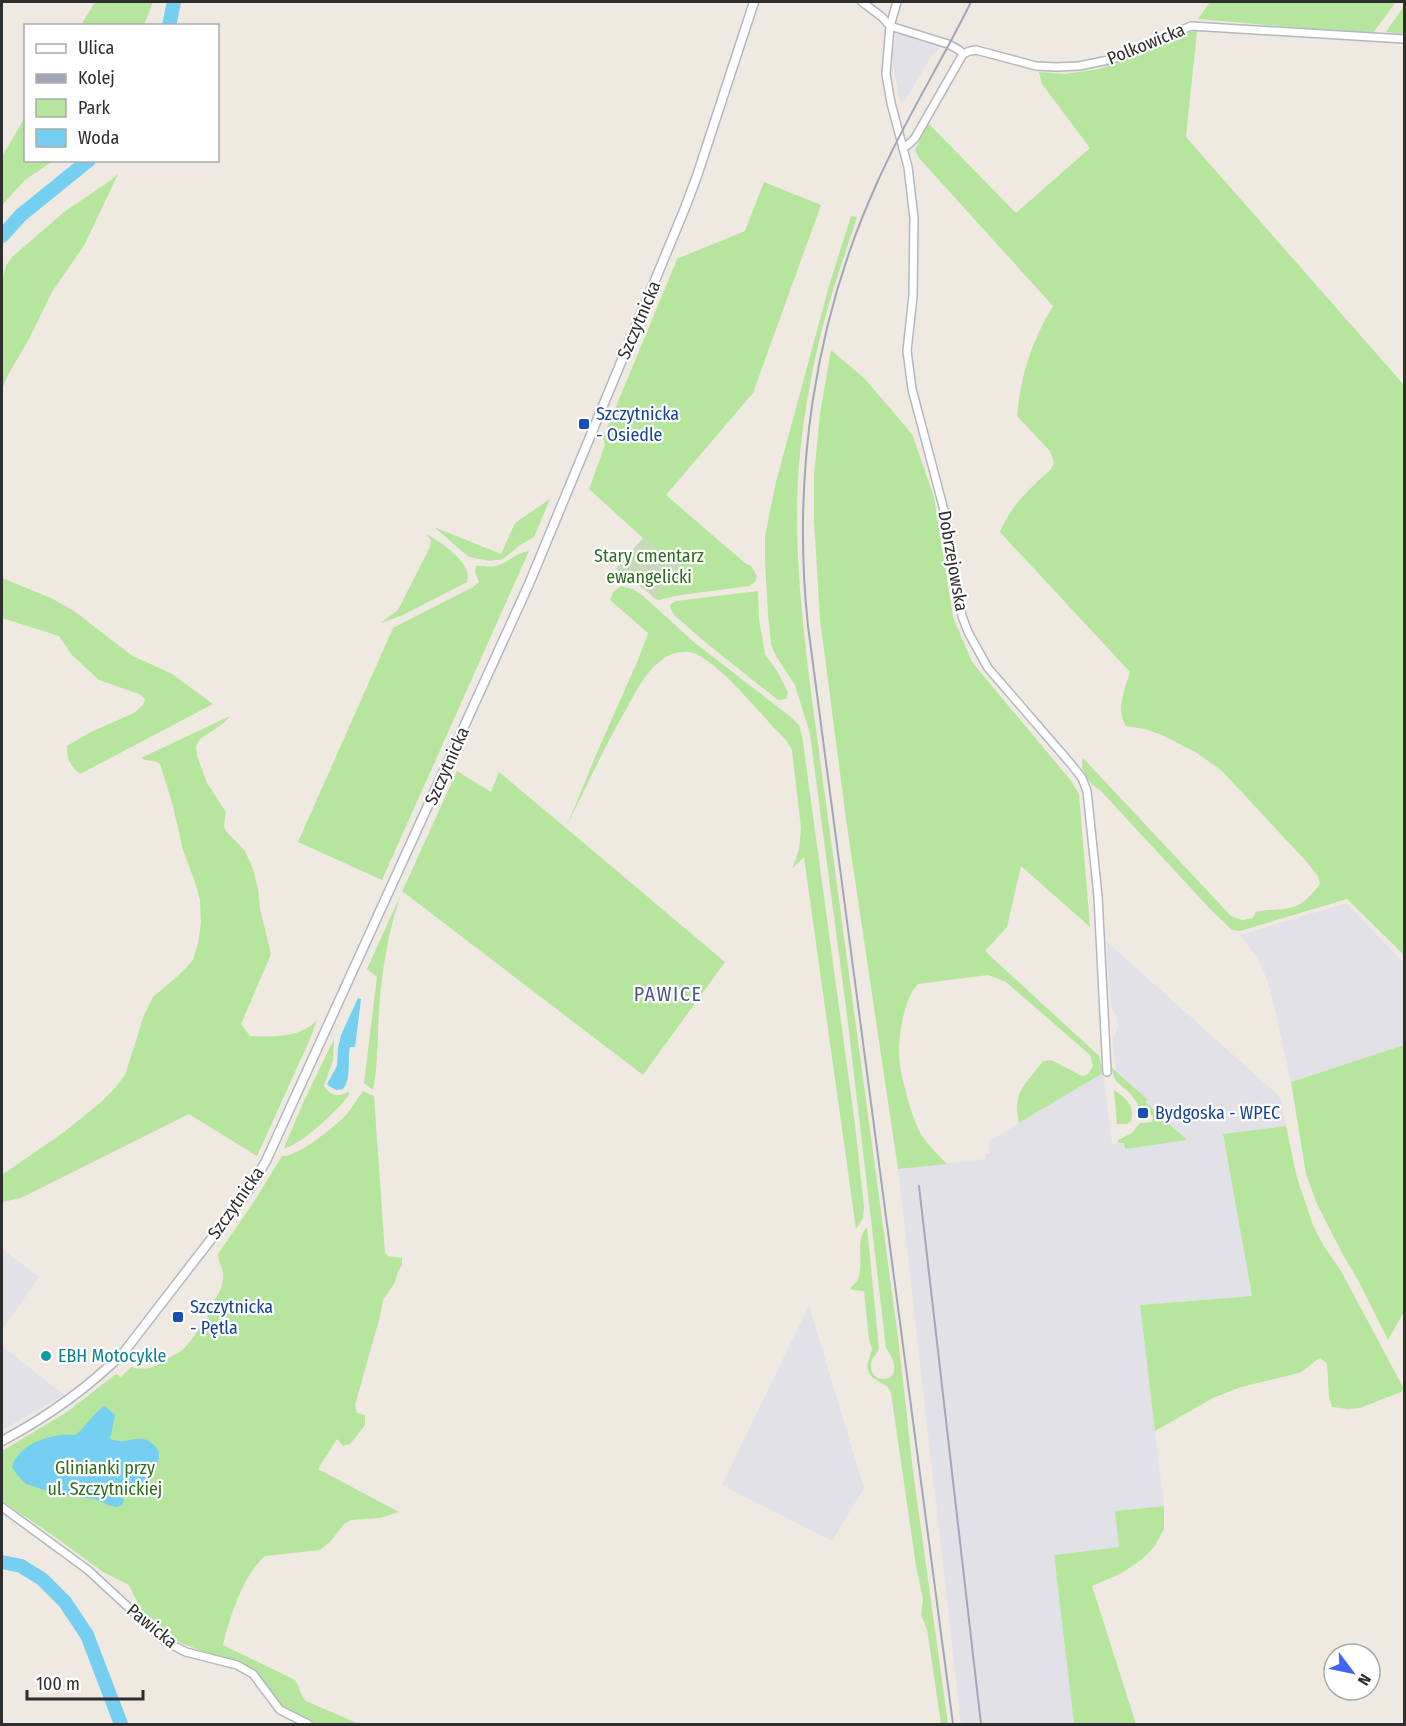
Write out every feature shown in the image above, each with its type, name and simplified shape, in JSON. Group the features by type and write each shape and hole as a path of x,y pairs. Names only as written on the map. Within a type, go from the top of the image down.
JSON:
{"street":[{"name":"Szczytnicka","path":"2,1441 66,1402 104,1372 124,1352 249,1190 266,1161 529,584 685,208 754,2"},
{"path":"862,2 890,26 950,44 963,54 915,138 903,148"},
{"name":"Dobrzejowska","path":"897,2 890,26 886,74 887,87 908,167 914,218 913,296 907,351 912,389 945,514 962,616 968,632 988,668 1071,764 1082,778 1087,791 1098,896 1107,1072"},
{"name":"Polkowicka","path":"963,54 976,51 1036,66 1056,68 1079,66 1113,59 1191,26 1404,39"},
{"name":"Pawicka","path":"2,1508 88,1570 166,1642 186,1652 237,1665 253,1674 280,1710 308,1725"}],"shaded area":[{"path":"898,33 933,42 940,48 932,55 906,99 900,103 892,59"},
{"path":"1346,903 1404,963 1404,1045 1291,1082 1266,977 1257,957 1239,934"},
{"path":"1106,941 1280,1097 1286,1126 1223,1135 1252,1296 1140,1305 1164,1506 1115,1511 1119,1547 1054,1555 1074,1724 961,1724 898,1169 986,1159 986,1154 990,1153 988,1142 1103,1073 1112,1144 1124,1143 1124,1149 1186,1139 1144,1102 1147,1100 1116,1071 1113,1040 1118,1027 1118,1019 1111,1007"},
{"path":"2,1249 39,1277 2,1330"},
{"path":"809,1305 864,1488 832,1541 722,1485"},
{"path":"2,1346 64,1395 2,1430"}],"green space":[{"path":"95,2 153,2 144,24 82,24"},
{"path":"1210,2 1396,2 1372,34 1198,19"},
{"path":"1404,6 1404,34 1386,32"},
{"path":"1197,31 1186,137 1404,385 1404,955 1347,899 1240,931 1232,930 1212,911 1100,790 1089,781 1082,768 1083,758 1231,916 1242,920 1253,918 1256,912 1287,909 1298,905 1308,898 1320,884 1318,876 1222,771 1197,753 1162,735 1126,726 1121,707 1130,672 1000,532 1015,506 1054,463 1050,451 1017,416 1028,359 1053,306 919,158 915,150 928,123 1016,213 1090,148 1042,84 1039,72 1065,74 1099,69 1180,33"},
{"path":"24,119 24,162 52,162 25,180 2,205 2,157"},
{"path":"118,174 85,244 52,292 2,389 2,281 6,266 12,257 64,212"},
{"path":"764,182 821,205 753,393 666,495 751,566 757,576 755,582 749,586 658,600 654,598 679,565 643,538 589,489 605,445 603,438 678,257 745,231"},
{"path":"851,216 857,217 824,322 804,421 797,506 800,582 810,685 948,1724 941,1724 927,1629 921,1615 923,1599 916,1566 891,1393 888,1387 869,1373 867,1366 872,1349 864,1291 850,1288 859,1275 861,1242 867,1227 879,1349 871,1365 876,1377 888,1378 894,1369 893,1360 886,1348 848,1023 810,734 795,685 771,644 768,614 765,536 776,482 829,286"},
{"path":"831,350 864,378 912,434 934,497 953,617 972,662 1072,782 1079,794 1090,927 1021,866 1007,927 985,951 1099,1056 1103,1073 1019,1123 1017,1103 1019,1095 1043,1061 1051,1060 1082,1076 1088,1074 1093,1066 1090,1055 1006,982 988,975 918,984 906,1006 900,1034 899,1059 906,1094 918,1128 922,1136 947,1164 898,1169 846,819 820,619 814,520 814,476 820,414"},
{"path":"550,499 534,537 503,559 490,561 469,557 434,527 501,554 515,523"},
{"path":"426,534 461,561 468,575 467,582 403,615 381,623 398,610 430,547 431,540"},
{"name":"Stary cmentarz ewangelicki","path":"643,538 680,565 654,598 616,569"},
{"path":"529,551 382,880 298,842 393,628 473,587 479,582 475,572 476,566 496,566 520,553"},
{"path":"2,578 51,598 74,611 131,655 172,674 213,704 80,774 70,762 67,746 91,732 134,713 143,705 145,699 139,694 99,680 72,655 59,636 2,618"},
{"path":"621,586 633,589 642,595 695,643 799,725 855,1125 864,1206 863,1218 856,1229 804,857 792,869 799,850 801,828 792,750 786,740 716,667 704,658 690,652 670,655 647,674 639,687 566,828 648,633 610,600 613,592"},
{"path":"758,591 759,620 765,654 788,692 786,699 778,700 705,642 674,615 670,607 676,601"},
{"path":"230,716 224,723 200,739 196,746 197,756 207,783 226,812 224,826 226,831 245,851 253,869 271,954 241,1024 250,1036 277,1036 303,1030 317,1020 257,1156 189,1114 21,1198 2,1202 2,1175 64,1132 115,1088 125,1075 144,1015 153,997 193,960 201,923 200,900 183,850 160,764 141,758"},
{"path":"457,771 491,792 499,772 725,962 643,1075 402,891"},
{"path":"401,895 383,971 373,1090 364,1083 377,977 367,969"},
{"path":"334,1039 333,1061 324,1085 334,1094 350,1093 320,1125 299,1141 284,1148 303,1103"},
{"path":"1404,1045 1404,1312 1388,1340 1317,1204 1306,1174 1291,1082"},
{"path":"1112,1068 1148,1100 1145,1102 1187,1140 1125,1149 1124,1143 1117,1143 1118,1140 1132,1133 1140,1123 1152,1122 1153,1116 1149,1112 1142,1112 1133,1097 1116,1081"},
{"path":"1114,1090 1126,1099 1131,1107 1131,1121 1127,1124 1117,1124"},
{"name":"Glinianki przy ul. Szczytnickiej","path":"363,1091 374,1096 385,1253 388,1256 402,1258 402,1265 394,1284 383,1300 355,1405 357,1413 365,1415 365,1425 350,1444 343,1446 337,1439 318,1469 399,1512 380,1518 351,1520 344,1524 330,1542 320,1550 265,1556 244,1585 223,1645 295,1680 306,1701 359,1724 315,1724 284,1707 252,1670 181,1643 161,1631 140,1608 129,1585 103,1572 2,1501 2,1451 67,1412 116,1374 121,1377 131,1367 143,1369 153,1367 179,1353 191,1341 208,1317 207,1310 221,1288 223,1273 218,1254 282,1156 297,1152 325,1134 346,1115"},
{"path":"1286,1126 1297,1178 1313,1225 1323,1245 1341,1271 1404,1389 1360,1408 1332,1407 1329,1397 1327,1363 1320,1358 1299,1373 1241,1387 1213,1398 1155,1431 1140,1305 1252,1296 1223,1134"},
{"path":"1164,1506 1164,1529 1154,1547 1122,1573 1092,1586 1136,1724 1074,1724 1054,1555 1119,1547 1115,1511"}],"water":[{"path":"358,998 361,999 355,1047 350,1047 346,1085 343,1089 336,1090 327,1084 337,1066 341,1035"},
{"path":"105,1406 115,1415 110,1439 121,1441 144,1439 157,1448 159,1457 156,1470 146,1486 125,1490 117,1484 114,1486 113,1491 124,1500 122,1505 117,1507 95,1499 60,1495 26,1484 18,1476 12,1467 16,1459 29,1446 47,1438 75,1435"}],"waterway":[{"path":"169,24 174,2"},
{"path":"2,236 21,215 87,162"},
{"path":"2,1562 21,1566 42,1579 65,1602 87,1635 121,1724"}],"railway":[{"path":"953,1724 808,626 803,513 806,456 813,400 823,344 837,289 855,236 877,183 971,2"},
{"path":"919,1186 981,1724"}],"place":[{"name":"Szczytnicka - Osiedle","path":"584,424"},
{"name":"Bydgoska - WPEC","path":"1143,1113"},
{"name":"Szczytnicka - Pętla","path":"178,1317"},
{"name":"EBH Motocykle","path":"46,1356"}],"district":[{"name":"PAWICE","path":"668,994"}]}
